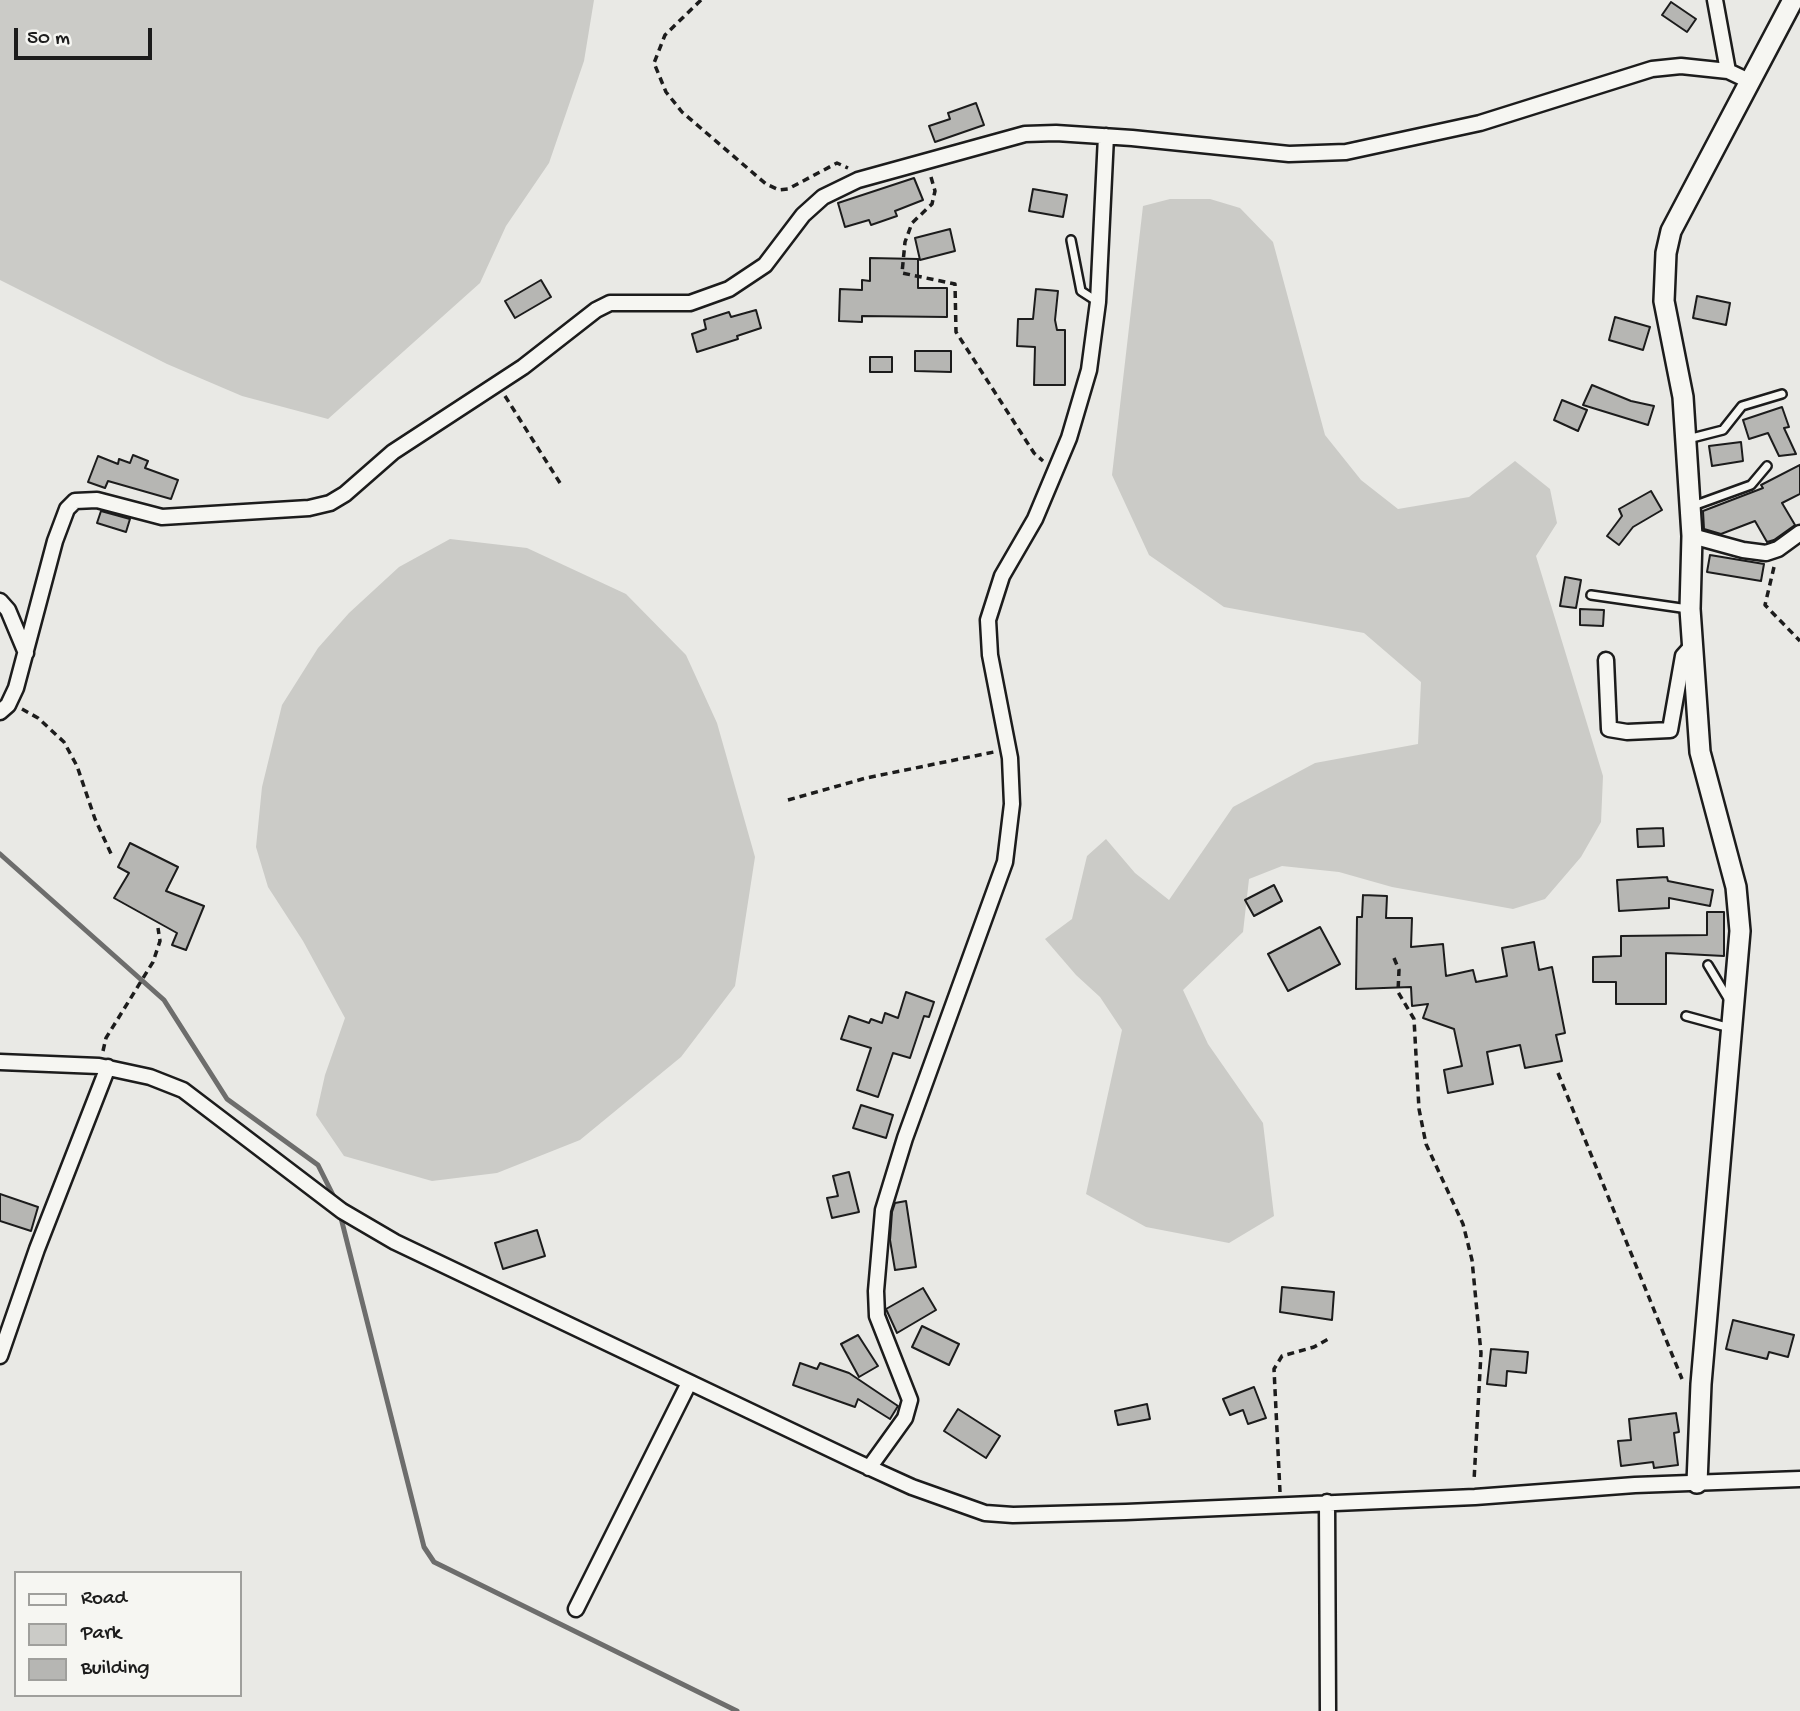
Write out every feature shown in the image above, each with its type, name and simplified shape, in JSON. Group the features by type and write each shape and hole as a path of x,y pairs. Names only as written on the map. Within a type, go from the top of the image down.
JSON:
{"street":[{"path":"1715,0 1728,71"},
{"path":"1697,1483 1700,1384 1740,931 1736,887 1700,752 1690,609 1692,536 1682,397 1664,300 1666,253 1671,231 1793,0"},
{"path":"5,707 26,653 55,541 67,509 75,501 97,500 162,517 309,508 330,503 345,494 393,452 523,367 579,321 610,303 691,303 729,289 765,265 803,215 823,197 858,180 1025,135 1056,133 1106,136 1289,154 1346,152 1480,123 1652,69 1681,66 1728,71 1749,81"},
{"path":"869,1468 905,1418 910,1400 877,1316 876,1291 883,1210 905,1138 1005,862 1012,804 1008,748 990,655 988,620 1002,576 1035,519 1069,438 1089,370 1098,302 1106,136"},
{"path":"1692,536 1743,550 1766,553 1778,549 1800,533"},
{"path":"0,601 8,610 26,653"},
{"path":"1606,660 1609,729 1627,732 1670,730 1683,656 1693,645"},
{"path":"0,1062 103,1067 150,1077 183,1090 342,1212 395,1242 869,1468 985,1513 1013,1515 1475,1497 1800,1479"},
{"path":"0,1356 103,1067"},
{"path":"576,1609 689,1383"},
{"path":"1327,1502 1328,1711"}],"lane":[{"path":"1071,240 1081,291 1098,302"},
{"path":"1684,440 1723,430 1736,409 1782,394"},
{"path":"1689,507 1751,485 1767,466"},
{"path":"1591,595 1690,609"},
{"path":"1708,965 1733,1006"},
{"path":"1686,1016 1731,1028"}],"path":[{"path":"701,0 665,35 654,63 666,92 682,112 766,184 779,190 788,189 837,163 852,170 858,180"},
{"path":"927,161 935,191 932,204 912,223 905,242 902,273 955,284 956,331 1034,453 1055,471"},
{"path":"498,383 560,483"},
{"path":"1778,549 1765,605 1800,641"},
{"path":"5,707 38,718 64,742 77,765 95,819 113,858"},
{"path":"788,800 866,778 1008,748"},
{"path":"103,1067 106,1038 153,962 160,941 158,928"},
{"path":"1394,958 1399,970 1398,992 1413,1019 1419,1109 1426,1144 1463,1224 1472,1260 1481,1353 1475,1497"},
{"path":"1558,1073 1679,1373 1686,1383 1700,1384"},
{"path":"1280,1505 1274,1369 1282,1356 1314,1347 1330,1338"}],"green space":[{"path":"0,0 594,0 584,61 549,163 506,226 480,283 328,419 242,396 167,364 0,280"},
{"path":"1170,199 1210,199 1240,208 1273,242 1325,435 1361,480 1398,509 1469,497 1515,461 1550,489 1557,523 1536,556 1603,776 1601,822 1581,857 1545,899 1513,909 1392,887 1339,872 1282,866 1249,879 1243,932 1183,990 1208,1044 1263,1123 1274,1216 1229,1243 1146,1227 1086,1194 1122,1030 1100,997 1076,975 1045,939 1072,919 1087,856 1106,839 1135,873 1169,900 1233,807 1315,763 1418,744 1421,682 1364,633 1224,607 1149,555 1112,475 1143,206"},
{"path":"450,539 527,548 626,594 686,655 717,723 755,857 735,986 681,1057 580,1140 497,1173 432,1181 344,1156 316,1115 325,1075 345,1018 303,941 268,887 256,847 262,787 282,705 318,648 349,613 399,567"}],"building":[{"path":"1671,2 1696,19 1687,32 1662,15"},
{"path":"976,103 984,125 935,142 929,126 950,119 948,113"},
{"path":"914,178 923,200 895,211 897,216 871,225 869,220 845,227 838,203"},
{"path":"1033,189 1067,195 1063,217 1029,211"},
{"path":"950,229 955,251 920,260 915,238"},
{"path":"870,258 918,259 918,288 947,288 947,317 862,316 862,322 839,321 840,289 862,290 862,280 870,281"},
{"path":"541,280 551,297 515,318 505,301"},
{"path":"1036,289 1058,291 1055,320 1057,330 1065,330 1065,385 1034,385 1035,347 1017,346 1018,319 1033,319"},
{"path":"1697,296 1730,303 1726,325 1693,318"},
{"path":"756,310 761,328 737,336 738,339 697,352 692,334 706,329 704,320 729,312 731,317"},
{"path":"1615,317 1650,327 1643,350 1609,340"},
{"path":"915,351 951,351 951,372 915,371"},
{"path":"870,357 892,357 892,372 870,372"},
{"path":"1592,385 1631,401 1654,406 1648,425 1583,405"},
{"path":"1562,400 1587,410 1578,431 1554,420"},
{"path":"1782,407 1789,427 1784,428 1796,454 1779,456 1768,433 1749,439 1743,420"},
{"path":"1741,442 1743,461 1712,466 1709,446"},
{"path":"133,455 148,461 145,468 178,480 171,499 108,481 105,488 88,482 98,456 118,464 119,459 130,463"},
{"path":"1800,465 1800,494 1782,503 1795,525 1774,540 1767,542 1755,521 1721,534 1704,529 1703,511 1763,488 1761,485"},
{"path":"1651,491 1662,510 1633,527 1619,545 1607,536 1622,516 1619,509"},
{"path":"101,511 130,519 126,532 97,523"},
{"path":"1710,555 1764,564 1761,581 1707,572"},
{"path":"1565,577 1581,580 1576,608 1560,606"},
{"path":"1580,609 1604,610 1603,626 1580,625"},
{"path":"1663,828 1664,846 1638,847 1637,829"},
{"path":"130,843 178,867 166,891 204,906 186,950 172,945 177,933 114,898 129,873 118,867"},
{"path":"1667,877 1668,881 1713,890 1710,906 1669,898 1669,908 1619,911 1617,880"},
{"path":"1274,885 1282,901 1254,916 1245,900"},
{"path":"1363,895 1387,896 1386,918 1412,918 1411,947 1443,944 1446,976 1473,970 1476,982 1507,976 1502,948 1534,942 1539,970 1552,967 1565,1033 1556,1035 1562,1061 1525,1068 1520,1045 1487,1052 1493,1084 1448,1093 1444,1070 1462,1066 1454,1029 1423,1018 1428,1004 1412,1006 1411,987 1356,989 1357,917 1362,917"},
{"path":"1707,912 1724,912 1724,956 1666,953 1666,1004 1616,1004 1616,982 1593,982 1593,957 1621,956 1621,936 1707,935"},
{"path":"1320,927 1340,964 1288,991 1268,954"},
{"path":"906,992 934,1002 929,1017 924,1016 910,1058 893,1053 878,1097 857,1090 871,1048 841,1039 849,1016 869,1023 871,1019 882,1023 885,1013 898,1018"},
{"path":"861,1105 893,1115 886,1138 853,1128"},
{"path":"849,1172 859,1212 832,1218 827,1198 838,1196 833,1176"},
{"path":"0,1194 38,1207 31,1231 0,1221"},
{"path":"906,1201 916,1267 895,1270 890,1240 892,1212 895,1203"},
{"path":"537,1230 545,1256 503,1269 495,1243"},
{"path":"1282,1287 1334,1292 1332,1320 1280,1312"},
{"path":"923,1288 936,1310 897,1333 886,1309"},
{"path":"1733,1320 1794,1335 1788,1357 1769,1352 1767,1359 1726,1349"},
{"path":"922,1326 959,1344 949,1365 912,1347"},
{"path":"858,1335 878,1366 859,1377 841,1344"},
{"path":"1491,1349 1528,1352 1526,1373 1507,1371 1506,1386 1487,1384"},
{"path":"800,1363 817,1369 820,1363 849,1373 898,1406 890,1419 858,1399 855,1407 793,1385"},
{"path":"1254,1387 1266,1418 1248,1424 1243,1410 1230,1415 1223,1399"},
{"path":"1147,1404 1150,1419 1118,1425 1115,1411"},
{"path":"958,1409 1000,1436 986,1458 944,1431"},
{"path":"1676,1413 1679,1432 1674,1433 1678,1465 1654,1468 1653,1462 1621,1466 1618,1441 1631,1440 1629,1419"}],"waterway":[{"path":"0,854 164,1000 227,1099 318,1165 336,1201"},
{"path":"340,1214 424,1547 434,1562 737,1711"}]}
